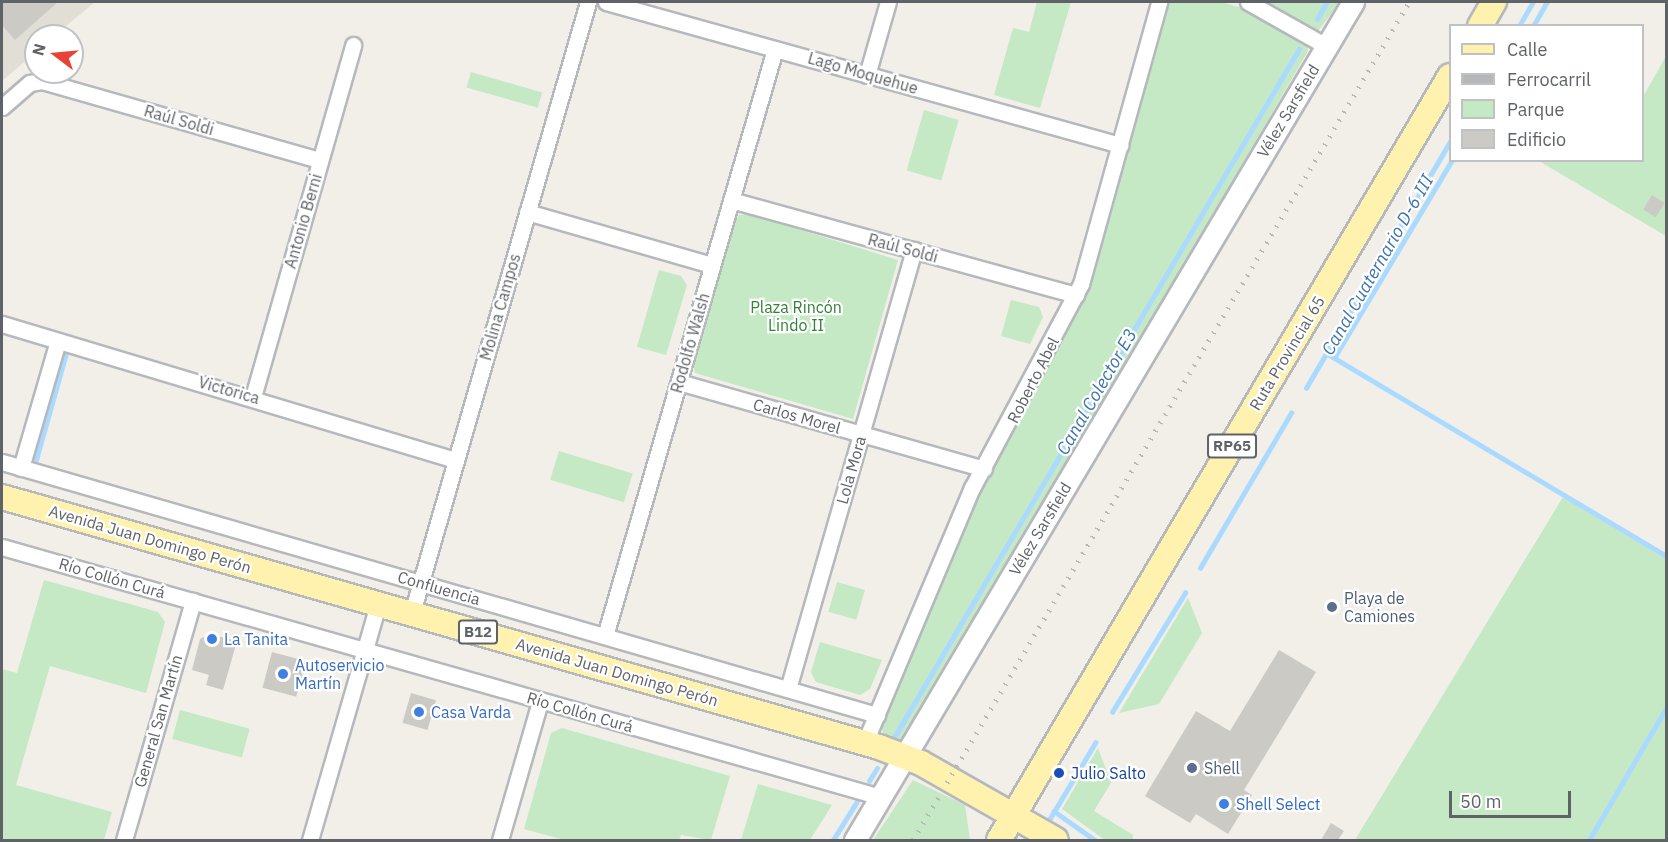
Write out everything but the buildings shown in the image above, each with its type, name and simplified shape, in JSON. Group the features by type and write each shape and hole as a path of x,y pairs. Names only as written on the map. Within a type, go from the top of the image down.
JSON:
{"main road":[{"path":"1481,24 1494,2"},
{"name":"Ruta Provincial 65","path":"1014,815 1449,78"},
{"name":"Avenida Juan Domingo Perón","path":"2,497 865,742 905,756 1056,840"},
{"name":"RP65","path":"999,840 1014,815"}],"street":[{"name":"Molina Campos","path":"412,613 588,2"},
{"name":"Lago Moquehue","path":"606,2 1119,146"},
{"path":"867,75 888,2"},
{"name":"Roberto Abel","path":"865,742 984,469 1076,295 1159,2"},
{"path":"1248,2 1326,46"},
{"name":"Vélez Sarsfield","path":"855,840 1353,2"},
{"name":"Antonio Berni","path":"253,397 353,45"},
{"name":"Rodolfo Walsh","path":"605,636 775,49"},
{"name":"Raúl Soldi","path":"2,107 37,80 320,160"},
{"name":"Raúl Soldi","path":"731,200 1076,295"},
{"path":"527,212 712,266"},
{"name":"Lola Mora","path":"788,689 914,250"},
{"name":"Victorica","path":"2,324 253,397 456,460"},
{"path":"21,468 58,341"},
{"name":"Carlos Morel","path":"679,382 984,469"},
{"name":"Confluencia","path":"2,462 877,715"},
{"name":"Río Collón Curá","path":"2,547 881,797"},
{"name":"General San Martín","path":"124,840 193,601"},
{"path":"310,840 378,604"},
{"path":"500,840 540,701"}],"shaded area":[{"path":"2,2 95,2 68,24 24,24 24,62 2,81"}],"green space":[{"path":"1037,2 1071,2 1040,108 994,95 1013,28 1029,32"},
{"path":"1168,2 1221,2 1242,8 1306,43 1308,51 909,737 900,742 884,737 881,725 981,489 1090,286"},
{"path":"1265,2 1340,2 1318,31"},
{"path":"1666,56 1666,236 1541,162 1644,162 1644,95"},
{"path":"471,72 542,92 538,108 467,87"},
{"path":"924,110 959,120 941,180 907,171"},
{"name":"Plaza Rincón Lindo II","path":"749,214 898,260 853,419 695,373 693,361 734,224 739,215"},
{"path":"659,270 681,276 687,285 666,355 637,347"},
{"path":"1011,300 1039,307 1043,317 1030,344 1001,336"},
{"path":"559,451 633,474 624,502 550,480"},
{"path":"1563,497 1666,559 1666,840 1355,840"},
{"path":"44,580 158,612 165,622 146,693 50,666 16,785 112,812 104,840 2,840 2,669 17,673"},
{"path":"837,582 865,590 856,620 828,612"},
{"path":"1188,598 1202,633 1159,704 1119,713"},
{"path":"820,642 882,660 870,689 860,695 816,682 811,672"},
{"path":"180,710 250,729 242,758 172,739"},
{"path":"562,728 730,776 711,840 681,835 679,840 564,840 524,829 551,733"},
{"path":"1098,748 1111,783 1094,811 1133,835 1133,840 1105,840 1062,809"},
{"path":"913,780 965,805 970,840 873,840"},
{"path":"758,784 832,805 810,840 741,840"}],"waterway":[{"name":"Canal Colector E3","path":"1317,19 1327,2"},
{"name":"Canal Cuaternario D-6 III","path":"1520,24 1533,2"},
{"path":"1534,24 1547,2"},
{"name":"Canal Colector E3","path":"895,736 1299,49"},
{"name":"Canal Cuaternario D-6 III","path":"1306,388 1449,144"},
{"path":"1334,358 1451,162"},
{"path":"36,460 68,346"},
{"path":"1326,353 1666,556"},
{"name":"Canal Cuaternario D-6 III","path":"1200,568 1291,413"},
{"name":"Canal Cuaternario D-6 III","path":"1112,712 1185,593"},
{"path":"1589,840 1666,708"},
{"name":"Canal Cuaternario D-6 III","path":"1046,825 1095,743"},
{"name":"Canal Colector E3","path":"869,781 877,768"},
{"name":"Canal Colector E3","path":"833,840 856,803"},
{"path":"1054,811 1095,840"}],"railway":[{"path":"913,840 1409,2"}],"place":[{"name":"Playa de Camiones","path":"1332,607"},
{"name":"La Tanita","path":"212,639"},
{"name":"Autoservicio Martín","path":"283,674"},
{"name":"Casa Varda","path":"419,712"},
{"name":"Shell","path":"1192,768"},
{"name":"Julio Salto","path":"1059,773"},
{"name":"Shell Select","path":"1224,804"}]}
